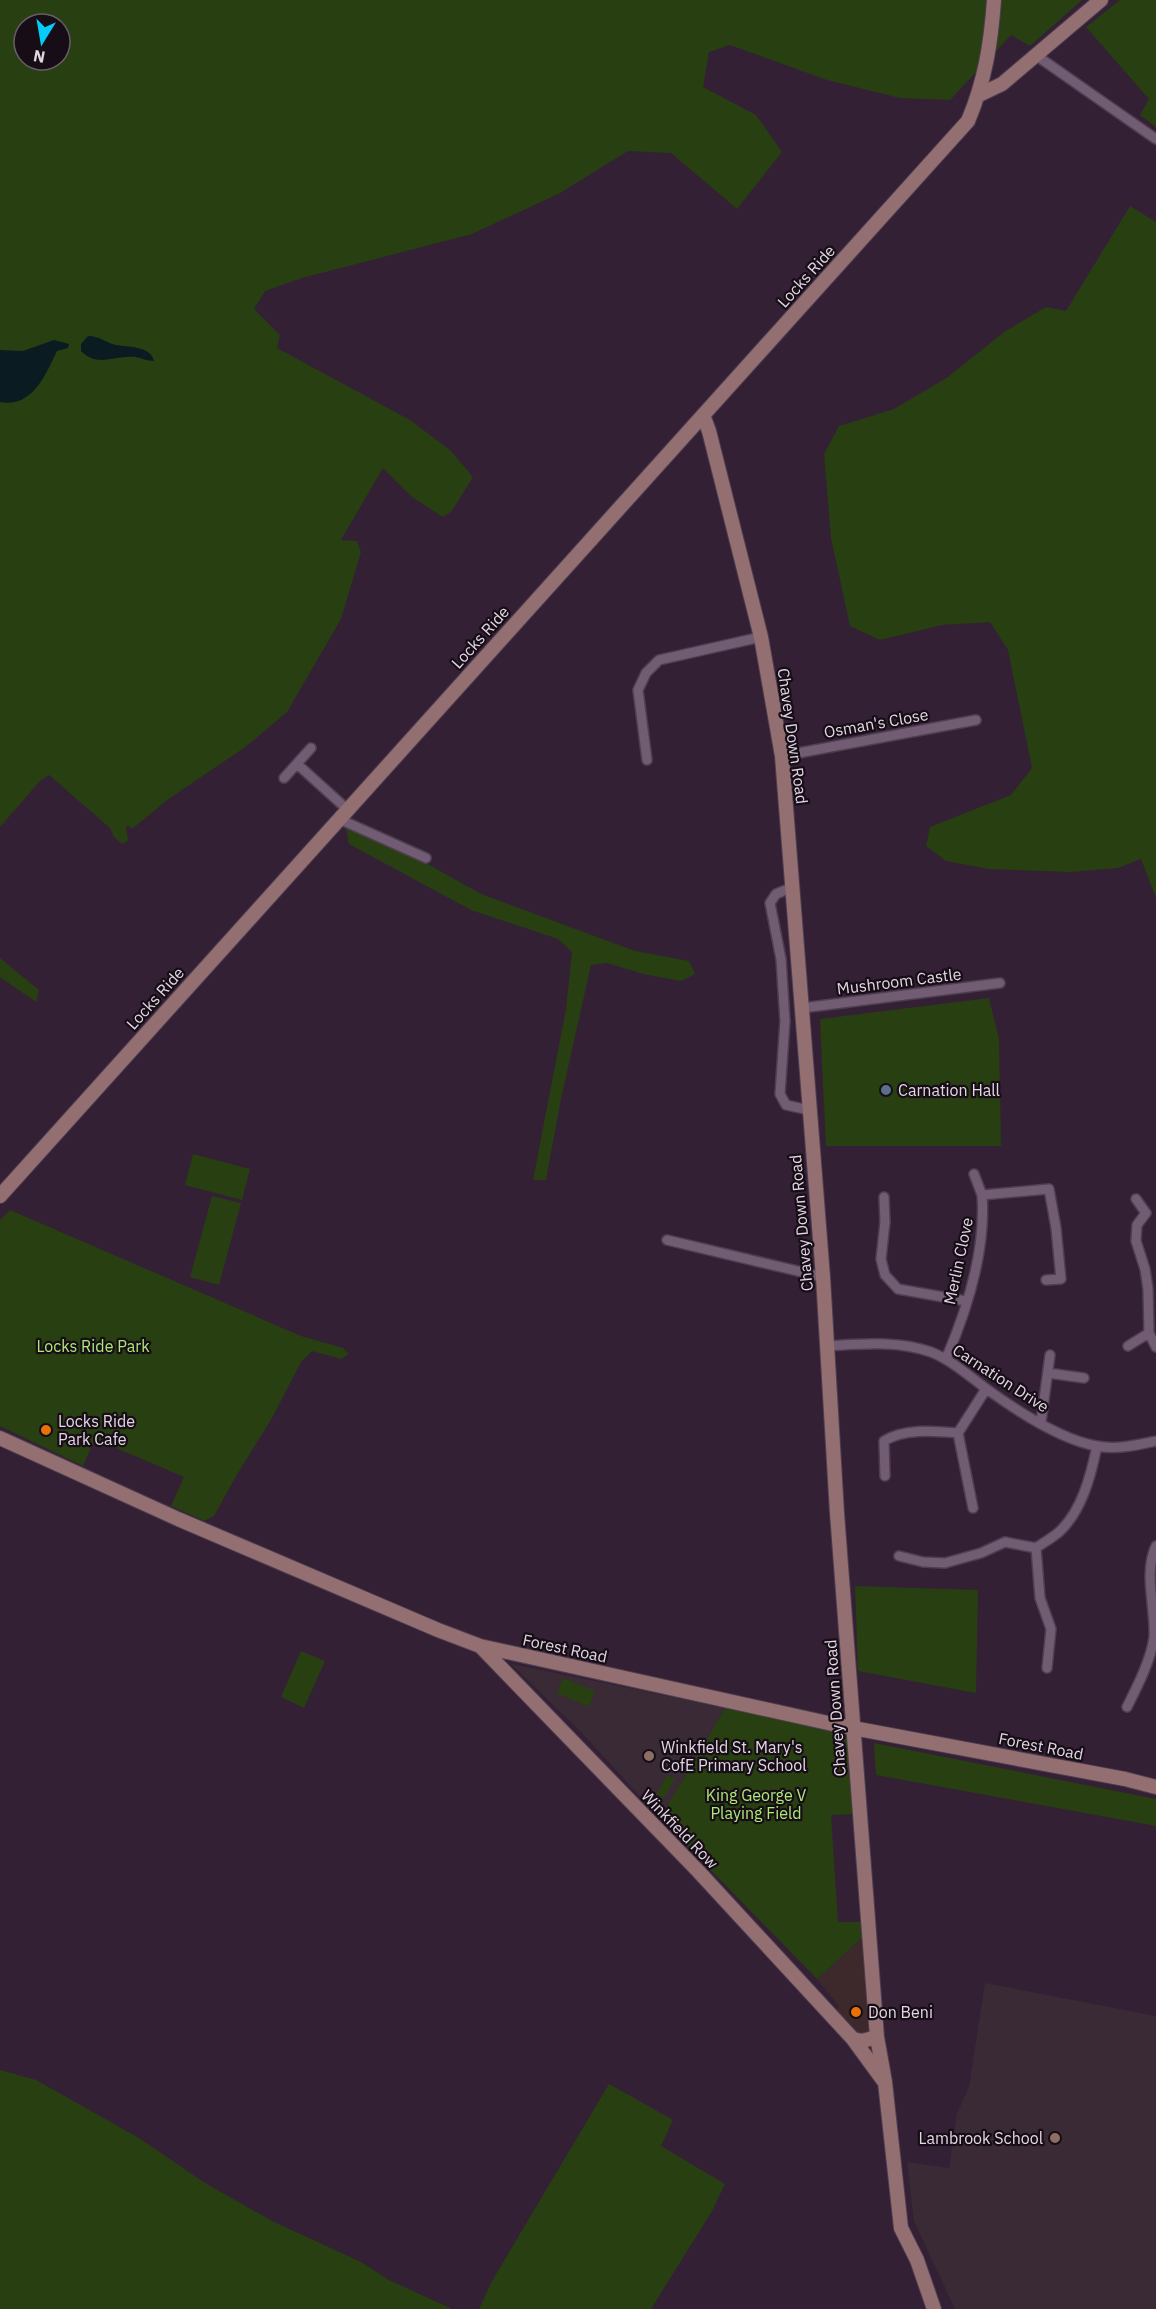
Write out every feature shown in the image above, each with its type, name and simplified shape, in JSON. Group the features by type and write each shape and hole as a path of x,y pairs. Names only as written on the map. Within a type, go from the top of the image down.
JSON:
{"main road":[{"name":"Locks Ride","path":"0,1196 968,121 985,74 994,0"},
{"path":"979,95 1002,84 1101,0"},
{"name":"Chavey Down Road","path":"703,415 761,637 782,756 808,1110 823,1277 853,1728 877,2037"},
{"name":"Forest Road","path":"0,1438 178,1519 480,1646 853,1728 1125,1779 1156,1787"},
{"name":"Winkfield Row","path":"480,1646 705,1878 853,2039 885,2082"},
{"path":"853,2039 862,2041 877,2037 885,2082 901,2228 917,2260 934,2309"}],"street":[{"path":"1037,56 1156,139"},
{"path":"647,760 638,690 646,673 659,660 761,637"},
{"name":"Osman's Close","path":"782,756 976,720"},
{"path":"284,778 311,748"},
{"path":"297,764 343,814 426,858"},
{"path":"793,887 776,894 770,903 781,959 785,1021 780,1094 786,1105 808,1110"},
{"name":"Mushroom Castle","path":"802,1008 1000,983"},
{"name":"Merlin Clove","path":"946,1359 958,1330 978,1257 984,1218 982,1195 974,1173"},
{"path":"982,1195 1049,1189 1056,1228 1060,1279 1046,1280"},
{"path":"884,1197 885,1222 881,1259 885,1275 898,1289 966,1301"},
{"path":"1136,1199 1151,1212 1137,1225 1136,1241 1152,1289 1149,1333 1156,1347"},
{"path":"666,1240 823,1277"},
{"path":"1128,1346 1149,1333"},
{"name":"Carnation Drive","path":"827,1346 872,1343 911,1346 946,1359 1007,1404 1067,1437 1097,1446 1130,1446 1156,1441"},
{"path":"1041,1422 1050,1355"},
{"path":"1048,1373 1084,1378"},
{"path":"973,1508 958,1433 986,1389"},
{"path":"885,1476 884,1441 892,1436 929,1430 958,1433"},
{"path":"899,1557 923,1562 945,1563 981,1553 1005,1542 1036,1548 1059,1531 1074,1514 1092,1472 1097,1446"},
{"path":"1127,1707 1141,1679 1155,1637 1152,1570 1156,1546"},
{"path":"1036,1548 1040,1598 1051,1629 1047,1668"}],"shaded area":[{"name":"Winkfield St. Mary's CofE Primary School","path":"512,1665 725,1708 660,1818 581,1732"},
{"path":"862,1938 872,2032 858,2035 835,2012 839,2006 817,1979"},
{"name":"Lambrook School","path":"985,1983 1156,2016 1156,2309 955,2309 914,2221 907,2162 949,2168 957,2113 969,2087"}],"green space":[{"path":"0,0 1082,0 1030,46 1011,35 950,100 900,98 827,80 730,45 709,52 703,87 756,115 782,152 737,209 671,153 628,151 560,193 472,234 302,278 265,291 254,309 280,335 277,348 410,420 450,450 473,477 452,511 443,517 412,497 383,468 341,540 357,541 361,552 341,619 287,712 244,748 167,800 132,829 128,825 126,827 128,841 122,844 114,837 110,828 49,775 40,781 0,827"},
{"path":"1120,0 1156,0 1156,127 1140,115 1149,99 1086,27"},
{"path":"1130,206 1156,222 1156,898 1141,859 1118,868 1070,872 989,869 946,861 926,846 930,827 1011,795 1032,768 1008,650 990,622 942,625 880,640 850,626 831,538 824,454 839,426 894,409 948,377 1004,332 1046,307 1066,311"},
{"path":"362,827 481,894 635,951 689,961 695,974 681,981 643,974 607,963 591,965 561,1099 546,1180 533,1180 566,1009 572,952 558,939 471,910 349,844 346,828"},
{"path":"0,958 39,990 36,1002 0,977"},
{"path":"989,998 999,1039 1001,1146 826,1146 820,1019"},
{"path":"193,1154 250,1169 242,1200 185,1185"},
{"path":"212,1196 241,1203 219,1285 190,1277"},
{"name":"Locks Ride Park","path":"10,1210 301,1336 343,1348 349,1354 341,1359 312,1351 301,1362 272,1418 214,1516 204,1521 171,1506 184,1477 95,1439 83,1466 0,1426 0,1220"},
{"path":"855,1586 978,1590 976,1693 858,1671"},
{"path":"301,1651 325,1661 304,1708 281,1697"},
{"path":"563,1678 595,1691 589,1707 557,1693"},
{"name":"King George V Playing Field","path":"725,1708 848,1734 855,1814 831,1815 838,1922 862,1922 862,1938 817,1979 660,1818"},
{"path":"874,1743 1156,1799 1156,1826 876,1775"},
{"path":"667,1775 675,1779 664,1798 656,1794"},
{"path":"0,2070 36,2080 139,2138 205,2183 272,2221 361,2262 389,2280 452,2309 0,2309"},
{"path":"609,2084 673,2120 661,2146 725,2184 712,2211 651,2309 479,2309 492,2281"}],"water":[{"path":"88,336 116,345 144,350 152,356 154,361 135,357 93,359 81,351 81,344"},
{"path":"54,340 69,344 68,348 57,351 36,388 21,400 11,403 0,402 0,350 23,351"}],"place":[{"name":"Carnation Hall","path":"886,1090"},
{"name":"Locks Ride Park Cafe","path":"46,1430"},
{"name":"Winkfield St. Mary's CofE Primary School","path":"649,1756"},
{"name":"Don Beni","path":"856,2012"},
{"name":"Lambrook School","path":"1055,2138"}]}
